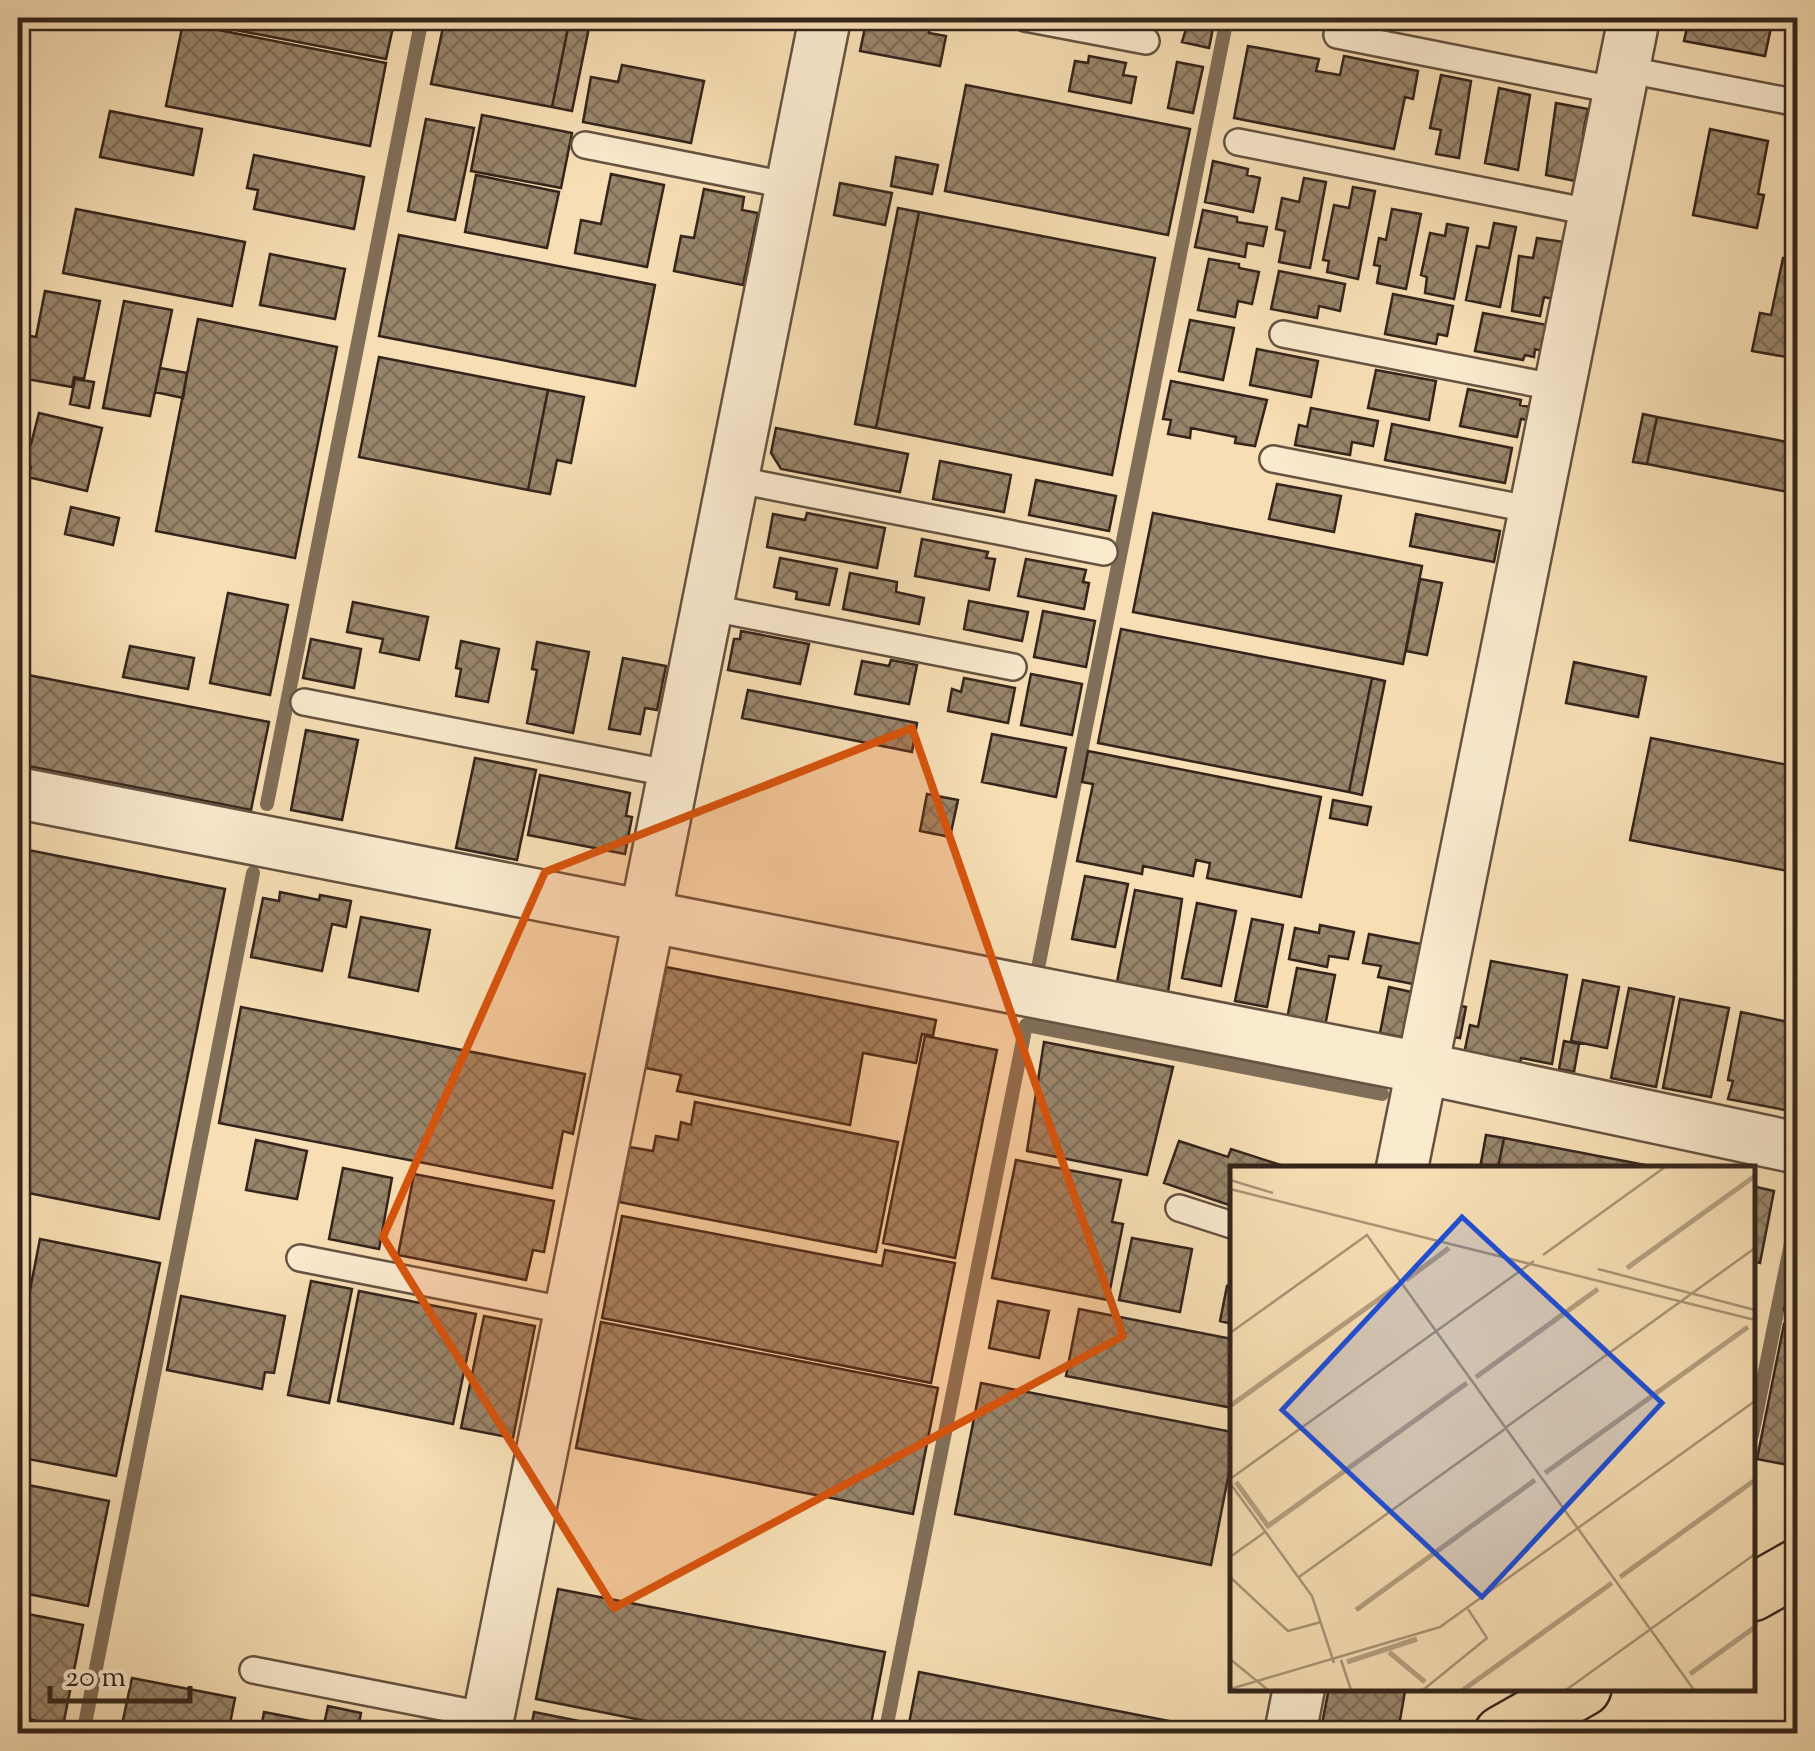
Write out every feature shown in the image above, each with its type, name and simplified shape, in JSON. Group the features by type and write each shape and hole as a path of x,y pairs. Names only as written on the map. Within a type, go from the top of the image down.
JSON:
{"main road":[{"path":"1755,1591 1798,1568"},
{"path":"1512,1729 1578,1691"}],"street":[{"path":"487,1725 825,18"},
{"path":"1402,1166 1634,18"},
{"path":"18,793 1422,1068 1798,1148"},
{"path":"1290,1734 1298,1691"}],"lane":[{"path":"1024,18 1146,41"},
{"path":"1337,35 1621,80 1798,103"},
{"path":"1238,142 1595,213"},
{"path":"585,145 791,186"},
{"path":"1283,334 1559,388"},
{"path":"1272,459 1534,510"},
{"path":"732,480 1104,552"},
{"path":"707,607 1014,667"},
{"path":"304,702 673,774"},
{"path":"1179,1208 1230,1224"},
{"path":"300,1258 570,1311"},
{"path":"254,1670 487,1725"}],"highlighted area":[{"path":"912,728 1123,1336 614,1608 383,1237 545,872"}],"building":[{"path":"173,18 395,18 386,59"},
{"path":"445,18 570,18 552,107 431,84"},
{"path":"570,18 591,18 572,111 552,107"},
{"path":"867,18 930,27 929,33 946,36 940,66 860,51"},
{"path":"1167,18 1215,18 1209,48 1182,42 1186,29 1166,25"},
{"path":"1689,18 1773,18 1765,56 1684,41"},
{"path":"183,23 386,63 370,146 166,106"},
{"path":"1248,46 1319,59 1316,71 1340,75 1344,56 1418,71 1413,99 1405,97 1394,149 1234,118"},
{"path":"1089,56 1126,63 1123,75 1136,77 1131,103 1069,91 1075,61 1088,63"},
{"path":"1177,62 1203,67 1193,113 1168,108"},
{"path":"622,65 704,81 691,143 583,122 591,77 618,82"},
{"path":"1441,75 1471,81 1459,158 1436,154 1441,130 1430,128"},
{"path":"966,85 1190,129 1168,235 945,191"},
{"path":"1499,88 1530,95 1518,170 1485,163"},
{"path":"1556,103 1588,109 1583,134 1589,135 1580,182 1546,175"},
{"path":"110,111 202,129 193,175 100,157"},
{"path":"482,115 572,133 561,188 471,171"},
{"path":"426,119 474,128 455,220 408,211"},
{"path":"1710,129 1768,141 1758,194 1764,195 1757,228 1693,215"},
{"path":"254,155 364,177 354,229 254,209 258,190 247,188"},
{"path":"896,157 938,165 932,194 891,186"},
{"path":"1213,161 1248,169 1247,175 1260,178 1253,212 1205,202"},
{"path":"611,174 664,185 647,267 575,253 581,220 601,224"},
{"path":"476,175 559,192 547,248 465,232"},
{"path":"1304,178 1326,182 1310,268 1279,262 1285,231 1276,229 1282,198 1299,202"},
{"path":"840,183 892,193 885,225 834,215"},
{"path":"1353,187 1375,191 1358,279 1327,272 1329,261 1323,260 1334,205 1349,208"},
{"path":"704,189 744,197 742,210 758,213 743,285 674,271 681,236 694,238"},
{"path":"898,208 919,212 876,428 855,424"},
{"path":"76,209 245,242 232,306 63,273"},
{"path":"1392,209 1421,214 1406,289 1377,283 1380,266 1374,265 1379,238 1386,240"},
{"path":"1203,210 1267,227 1263,246 1247,243 1245,257 1195,247"},
{"path":"919,212 1155,258 1112,475 876,428"},
{"path":"1494,223 1516,227 1500,307 1466,300 1477,246 1489,248"},
{"path":"1447,224 1468,228 1454,299 1425,293 1427,277 1421,275 1430,233 1445,236"},
{"path":"399,235 655,285 635,386 379,336"},
{"path":"1537,238 1564,242 1553,299 1544,297 1540,316 1512,311 1519,256 1533,258"},
{"path":"270,254 345,269 335,319 260,305"},
{"path":"1783,258 1798,261 1798,359 1752,351 1760,313 1771,315"},
{"path":"1209,259 1259,272 1252,304 1238,301 1235,317 1198,310"},
{"path":"1279,271 1345,284 1340,311 1319,306 1317,318 1271,309"},
{"path":"45,291 100,301 84,379 74,377 72,387 21,378 25,359 19,358 24,335 36,337"},
{"path":"1393,294 1453,306 1447,336 1438,334 1436,344 1385,334"},
{"path":"124,301 172,310 150,416 103,408"},
{"path":"1483,313 1547,325 1542,351 1535,349 1534,357 1525,355 1523,360 1475,351"},
{"path":"198,319 337,347 295,558 156,531"},
{"path":"1190,320 1234,328 1223,380 1179,371"},
{"path":"1257,349 1318,361 1311,397 1250,385"},
{"path":"379,357 548,390 528,490 359,457"},
{"path":"160,368 187,373 183,398 155,392"},
{"path":"1376,370 1436,381 1429,420 1368,408"},
{"path":"75,379 94,382 89,408 70,404"},
{"path":"1171,381 1267,400 1255,446 1235,443 1236,437 1191,428 1190,438 1168,434 1171,420 1163,419"},
{"path":"1468,389 1521,400 1520,405 1530,407 1528,420 1521,419 1517,437 1460,426"},
{"path":"548,390 584,397 571,463 557,460 550,494 528,490"},
{"path":"1311,408 1378,421 1373,446 1352,442 1350,455 1295,445 1299,425 1307,427"},
{"path":"39,413 102,428 87,491 28,477 31,467 21,464"},
{"path":"1643,414 1657,417 1647,464 1633,462"},
{"path":"1657,417 1798,444 1798,494 1647,464"},
{"path":"1392,424 1512,448 1505,483 1385,460"},
{"path":"776,428 908,454 900,492 781,469 771,453"},
{"path":"940,461 1011,475 1004,512 933,499"},
{"path":"1036,480 1116,496 1109,531 1029,515"},
{"path":"1277,484 1341,496 1334,532 1269,519"},
{"path":"71,507 119,518 113,545 65,534"},
{"path":"807,513 885,528 877,568 767,547 773,514 805,520"},
{"path":"1153,513 1422,566 1403,664 1133,612"},
{"path":"1416,514 1500,531 1494,562 1410,546"},
{"path":"922,539 988,552 986,558 995,559 989,590 915,576"},
{"path":"780,558 837,569 829,605 796,599 797,592 774,587"},
{"path":"1026,559 1086,570 1083,582 1089,583 1084,609 1018,596"},
{"path":"850,573 897,582 896,592 924,598 919,624 843,609"},
{"path":"1420,579 1442,583 1427,655 1406,651"},
{"path":"228,593 288,605 270,695 210,683"},
{"path":"969,601 1028,612 1022,641 964,629"},
{"path":"353,602 428,617 419,660 380,652 383,639 347,632"},
{"path":"1043,611 1095,621 1086,667 1034,657"},
{"path":"1121,629 1372,678 1349,792 1098,743"},
{"path":"741,631 809,644 800,684 728,670 734,639 740,639"},
{"path":"311,639 361,649 354,688 303,678"},
{"path":"461,641 499,649 488,702 456,696"},
{"path":"537,642 589,652 573,733 527,723 537,670 532,669"},
{"path":"130,646 194,658 188,689 123,677"},
{"path":"623,658 666,666 657,710 645,708 640,734 609,729"},
{"path":"891,660 917,665 909,704 855,694 862,661 889,666"},
{"path":"1574,662 1646,677 1638,717 1566,703"},
{"path":"18,673 269,722 251,810 18,764"},
{"path":"1031,674 1082,684 1072,735 1021,725"},
{"path":"964,678 1015,688 1008,723 948,711 952,689 961,692"},
{"path":"1372,678 1385,681 1362,795 1349,792"},
{"path":"748,690 917,723 912,752 742,718"},
{"path":"306,730 358,740 342,820 291,810"},
{"path":"992,734 1066,748 1056,797 982,782"},
{"path":"1651,738 1798,767 1798,873 1630,840"},
{"path":"1088,751 1321,797 1301,897 1207,878 1210,863 1196,860 1193,876 1143,866 1142,874 1077,861 1093,784 1082,782"},
{"path":"475,758 536,770 517,860 456,848"},
{"path":"540,775 630,793 626,816 632,817 625,854 528,835"},
{"path":"927,794 958,800 950,837 920,831"},
{"path":"1333,800 1371,807 1367,825 1330,818"},
{"path":"18,848 225,889 159,1219 18,1191"},
{"path":"1085,876 1128,884 1115,947 1072,939"},
{"path":"1135,890 1182,899 1168,992 1117,982"},
{"path":"280,892 319,900 320,895 351,901 346,927 332,924 322,971 251,957 263,898 279,901"},
{"path":"1197,903 1236,911 1221,986 1182,978"},
{"path":"361,917 430,930 418,991 349,977"},
{"path":"1252,919 1283,925 1267,1007 1235,1001"},
{"path":"1320,925 1354,932 1348,959 1329,956 1327,967 1289,959 1295,928 1319,933"},
{"path":"1369,934 1426,945 1418,985 1378,977 1381,966 1363,963"},
{"path":"1491,961 1567,975 1552,1064 1521,1058 1520,1065 1464,1054 1470,1025 1478,1027"},
{"path":"666,967 936,1020 933,1036 922,1034 916,1063 863,1053 850,1125 677,1091 681,1075 646,1068"},
{"path":"1297,968 1335,975 1325,1026 1287,1019"},
{"path":"1583,980 1619,987 1607,1048 1571,1041"},
{"path":"1389,987 1416,993 1407,1038 1380,1033"},
{"path":"1629,988 1674,997 1656,1087 1611,1078"},
{"path":"1680,999 1729,1008 1711,1097 1663,1088"},
{"path":"1452,1004 1466,1007 1460,1038 1446,1036"},
{"path":"241,1007 585,1074 573,1134 563,1131 552,1188 219,1123"},
{"path":"1741,1012 1798,1024 1795,1112 1728,1099"},
{"path":"925,1036 997,1050 955,1258 883,1243"},
{"path":"1564,1041 1579,1044 1574,1072 1559,1069"},
{"path":"1044,1042 1173,1067 1147,1175 1027,1151"},
{"path":"695,1102 898,1142 876,1252 619,1202 629,1147 653,1151 656,1136 678,1140 681,1122 691,1125"},
{"path":"1486,1135 1504,1138 1498,1166 1480,1166"},
{"path":"1504,1138 1651,1166 1498,1166"},
{"path":"256,1140 307,1151 297,1199 246,1190"},
{"path":"1179,1141 1228,1157 1231,1149 1284,1166 1230,1166 1230,1205 1164,1183"},
{"path":"1016,1160 1121,1180 1112,1222 1123,1224 1108,1300 992,1278"},
{"path":"343,1168 392,1178 379,1249 329,1239"},
{"path":"414,1174 554,1201 544,1252 533,1250 526,1280 398,1255"},
{"path":"1755,1187 1774,1191 1760,1263 1755,1262"},
{"path":"622,1216 882,1266 885,1250 955,1263 931,1383 602,1318"},
{"path":"1132,1238 1192,1249 1180,1312 1119,1300"},
{"path":"40,1239 160,1263 116,1476 18,1457 18,1351"},
{"path":"1798,1239 1798,1312 1784,1310"},
{"path":"311,1281 352,1289 329,1403 288,1395"},
{"path":"1227,1286 1230,1287 1230,1324 1220,1321"},
{"path":"359,1291 476,1314 453,1424 338,1401"},
{"path":"181,1296 285,1316 274,1373 265,1372 262,1389 167,1370"},
{"path":"998,1301 1049,1311 1039,1358 989,1348"},
{"path":"1079,1309 1230,1339 1230,1408 1066,1376"},
{"path":"484,1316 535,1326 513,1438 461,1428"},
{"path":"601,1322 938,1388 913,1514 576,1448"},
{"path":"1784,1324 1798,1326 1798,1467 1757,1459"},
{"path":"981,1383 1230,1432 1230,1467 1211,1565 955,1514"},
{"path":"18,1483 109,1501 88,1606 18,1592"},
{"path":"558,1589 885,1652 869,1734 711,1734 536,1699"},
{"path":"18,1612 83,1625 63,1726 18,1717"},
{"path":"919,1672 1174,1722 1172,1734 907,1734"},
{"path":"132,1678 235,1698 228,1734 120,1734"},
{"path":"1328,1691 1405,1691 1399,1726 1384,1734 1320,1734"},
{"path":"328,1706 361,1713 357,1734 322,1734"},
{"path":"264,1712 315,1722 313,1734 260,1734"},
{"path":"534,1712 644,1734 530,1734"},
{"path":"1174,1722 1197,1726 1196,1734 1172,1734"}],"waterway":[{"path":"267,804 422,18"},
{"path":"1039,963 1227,18"},
{"path":"83,1734 253,873"},
{"path":"885,1734 1026,1025 1382,1094"},
{"path":"1755,1420 1798,1209"}]}
